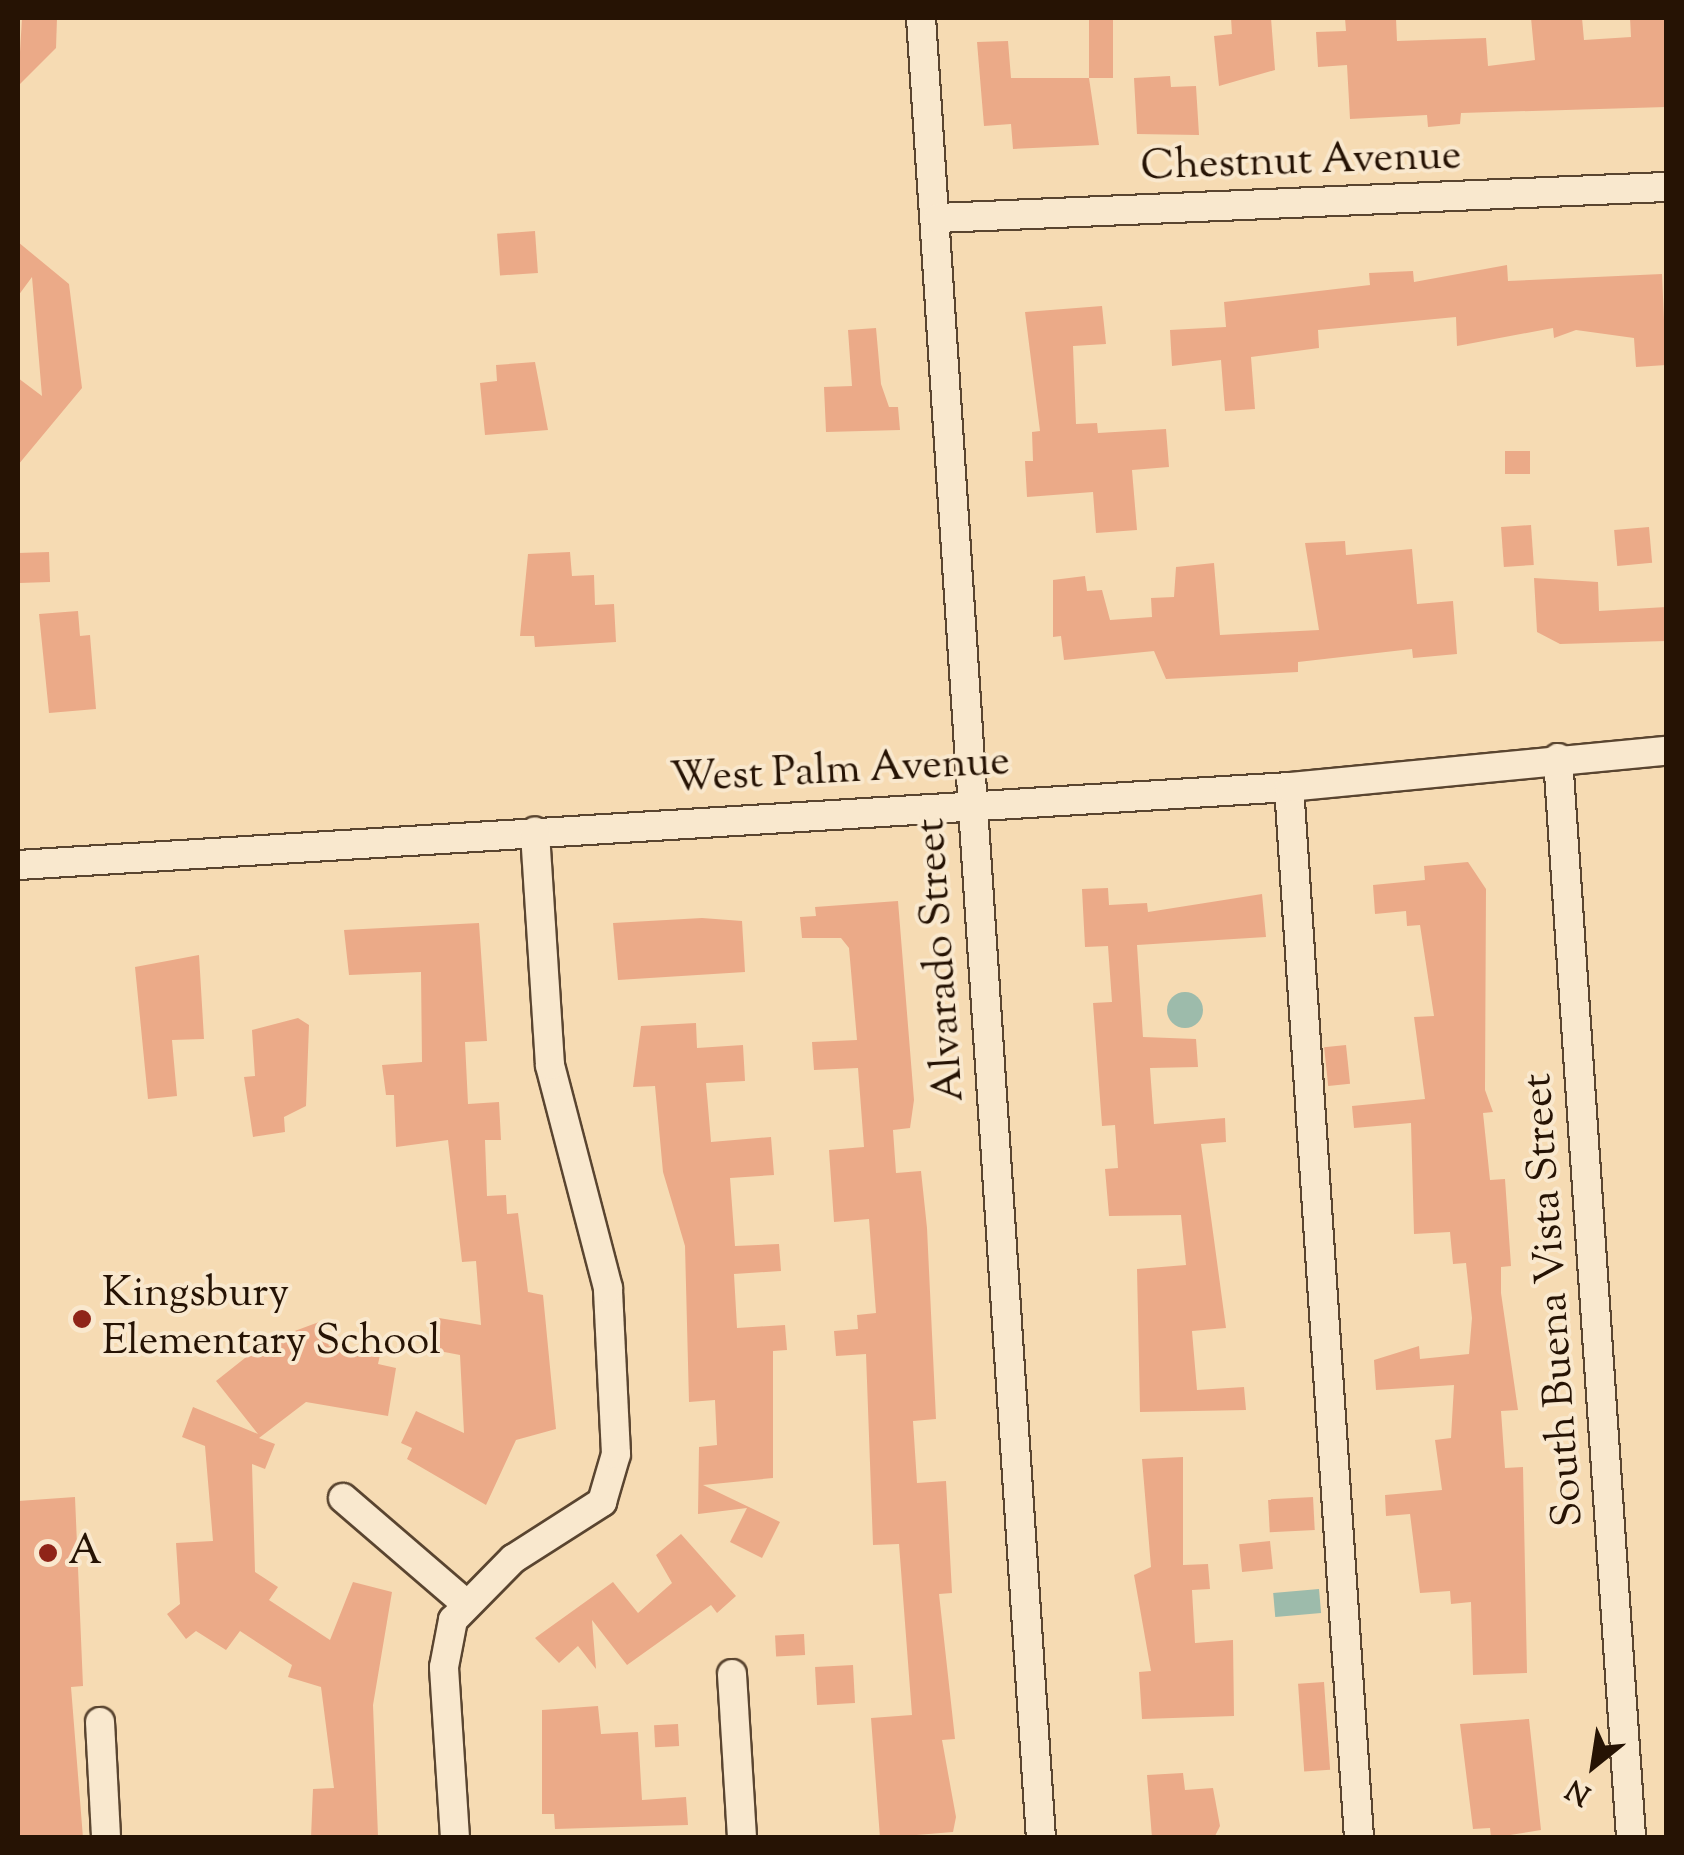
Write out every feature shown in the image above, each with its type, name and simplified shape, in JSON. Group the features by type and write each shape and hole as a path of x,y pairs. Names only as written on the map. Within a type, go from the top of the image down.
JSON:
{"street":[{"name":"Alvarado Street","path":"921,18 938,218 972,804 1041,1838"},
{"name":"Chestnut Avenue","path":"938,218 1666,187"},
{"name":"West Palm Avenue","path":"18,864 1289,787 1558,758 1666,751"},
{"name":"South Buena Vista Street","path":"1558,758 1631,1838"},
{"path":"1289,787 1359,1838"},
{"path":"456,1838 444,1667 466,1602 602,1502 616,1454 608,1288 550,1065 535,831"},
{"path":"344,1498 466,1602"},
{"path":"732,1674 742,1838"},
{"path":"100,1722 106,1838"}],"shaded area":[{"path":"1185,992 1198,997 1203,1010 1198,1023 1185,1028 1172,1023 1167,1010 1172,997"},
{"path":"1319,1589 1321,1613 1275,1617 1273,1593"}],"building":[{"path":"22,18 57,18 56,48 18,86"},
{"path":"1089,18 1113,18 1113,78 1089,78"},
{"path":"1231,18 1271,18 1275,70 1219,86 1214,36 1232,34"},
{"path":"1345,18 1396,18 1397,41 1486,38 1488,66 1535,60 1531,18 1582,18 1584,40 1631,37 1630,18 1666,18 1666,107 1461,113 1460,124 1428,127 1427,115 1350,119 1347,65 1318,67 1316,32 1346,31"},
{"path":"1008,41 1011,78 1089,78 1099,145 1013,149 1011,124 984,126 977,42"},
{"path":"1170,76 1171,87 1196,86 1199,135 1137,134 1134,78"},
{"path":"535,231 538,273 500,276 497,234"},
{"path":"18,242 69,284 82,388 18,465 18,378 42,396 32,277 18,296"},
{"path":"1507,265 1508,281 1662,274 1666,365 1636,367 1634,338 1576,330 1554,338 1553,328 1457,346 1456,317 1318,330 1319,348 1251,357 1255,409 1225,411 1221,360 1172,366 1170,330 1226,327 1224,302 1370,285 1369,273 1413,271 1414,282"},
{"path":"1102,306 1106,344 1073,346 1076,424 1097,423 1098,433 1166,429 1169,467 1132,470 1137,530 1096,533 1093,492 1027,497 1025,461 1033,461 1032,432 1040,431 1025,312"},
{"path":"876,328 881,384 889,407 898,407 900,430 826,432 824,387 852,386 848,330"},
{"path":"535,362 548,430 485,435 480,383 497,381 496,365"},
{"path":"1505,451 1530,451 1530,474 1505,474"},
{"path":"1531,525 1534,565 1504,567 1501,527"},
{"path":"1649,527 1652,563 1617,566 1614,530"},
{"path":"1345,541 1346,555 1412,549 1417,604 1453,601 1457,654 1413,658 1412,649 1298,662 1298,672 1166,679 1154,651 1064,660 1061,636 1053,637 1053,580 1085,576 1087,591 1102,590 1110,620 1152,617 1151,598 1174,597 1176,567 1214,563 1220,635 1319,630 1305,543"},
{"path":"49,552 50,582 19,583 18,553"},
{"path":"570,552 572,576 594,575 595,605 614,604 616,642 535,647 534,636 520,636 528,554"},
{"path":"1534,578 1598,582 1599,611 1666,607 1666,641 1560,644 1537,632"},
{"path":"78,611 80,636 90,635 96,709 49,713 39,614"},
{"path":"1468,862 1486,889 1485,1090 1493,1112 1483,1113 1490,1180 1505,1179 1511,1266 1501,1267 1501,1293 1518,1410 1501,1411 1505,1468 1523,1467 1527,1673 1473,1675 1471,1602 1451,1604 1450,1591 1420,1593 1410,1514 1386,1516 1385,1495 1442,1490 1435,1440 1451,1438 1454,1385 1376,1390 1374,1360 1419,1346 1420,1359 1469,1354 1472,1318 1466,1263 1453,1264 1450,1232 1414,1234 1411,1123 1354,1128 1352,1106 1425,1099 1414,1017 1434,1016 1420,925 1407,926 1406,911 1375,914 1373,885 1425,880 1424,866"},
{"path":"1108,888 1109,905 1147,903 1148,912 1262,894 1266,937 1137,945 1143,1037 1196,1039 1198,1067 1150,1068 1154,1124 1225,1118 1226,1142 1201,1144 1226,1328 1192,1331 1197,1390 1244,1387 1246,1410 1140,1412 1137,1269 1186,1265 1181,1215 1109,1216 1105,1169 1118,1168 1115,1125 1102,1126 1093,1003 1112,1002 1108,946 1085,947 1082,889"},
{"path":"898,901 914,1100 910,1128 893,1130 896,1173 921,1171 927,1228 936,1419 913,1421 917,1483 946,1481 952,1593 939,1594 955,1739 942,1740 956,1817 953,1832 880,1838 871,1718 912,1715 899,1544 873,1545 866,1354 836,1356 834,1331 858,1329 857,1315 876,1313 869,1219 834,1222 829,1150 864,1147 858,1068 814,1070 812,1042 857,1040 849,948 841,938 802,938 800,917 816,916 815,907"},
{"path":"702,918 742,921 745,972 618,980 613,923"},
{"path":"479,923 487,1041 465,1042 468,1104 499,1102 501,1140 485,1140 487,1196 506,1195 507,1214 518,1213 528,1292 543,1295 556,1429 516,1440 486,1505 407,1459 412,1448 401,1443 416,1411 464,1433 460,1355 434,1350 439,1318 481,1325 476,1261 462,1262 448,1140 396,1147 394,1095 386,1095 382,1065 422,1062 421,972 349,975 344,930"},
{"path":"199,955 204,1039 172,1040 177,1096 148,1099 135,967"},
{"path":"298,1018 309,1025 306,1106 284,1117 285,1132 253,1137 244,1077 255,1076 252,1030"},
{"path":"696,1023 697,1048 743,1045 745,1081 706,1083 711,1142 771,1137 774,1175 730,1178 735,1246 779,1244 781,1271 734,1274 737,1328 785,1325 787,1350 773,1351 773,1478 703,1485 780,1522 762,1558 730,1542 747,1508 698,1514 699,1447 717,1445 715,1400 689,1402 685,1246 663,1172 655,1086 633,1087 641,1026"},
{"path":"1346,1045 1350,1084 1328,1086 1324,1047"},
{"path":"319,1322 329,1346 380,1355 378,1364 396,1368 388,1416 306,1402 259,1438 275,1444 265,1469 252,1464 255,1572 278,1587 269,1600 330,1640 353,1582 392,1592 373,1705 378,1836 311,1838 313,1789 334,1788 321,1687 288,1677 292,1665 240,1631 226,1650 196,1631 186,1639 167,1614 180,1604 176,1543 213,1541 205,1446 182,1437 193,1407 258,1434 216,1381 265,1342"},
{"path":"1183,1457 1183,1565 1208,1564 1210,1589 1192,1590 1195,1643 1233,1640 1234,1716 1142,1719 1139,1672 1151,1671 1134,1575 1151,1567 1142,1459"},
{"path":"75,1497 83,1686 71,1687 83,1838 18,1838 18,1501"},
{"path":"1313,1497 1315,1530 1270,1532 1268,1499"},
{"path":"681,1534 736,1596 717,1613 711,1605 627,1665 592,1620 596,1669 578,1646 559,1663 535,1638 613,1582 638,1613 672,1583 656,1555"},
{"path":"1270,1541 1273,1569 1242,1572 1239,1544"},
{"path":"804,1634 805,1655 776,1656 775,1636"},
{"path":"853,1665 855,1703 817,1705 815,1667"},
{"path":"1324,1682 1330,1770 1304,1772 1298,1684"},
{"path":"598,1706 601,1734 638,1732 642,1800 686,1797 688,1825 555,1829 554,1814 542,1814 542,1710"},
{"path":"1529,1719 1541,1830 1491,1838 1490,1828 1473,1829 1460,1724"},
{"path":"678,1724 679,1746 655,1747 654,1725"},
{"path":"1183,1773 1185,1790 1213,1788 1220,1826 1214,1838 1152,1838 1147,1775"}],"place":[{"name":"Kingsbury Elementary School","path":"82,1319"},
{"name":"A","path":"48,1553"}]}
